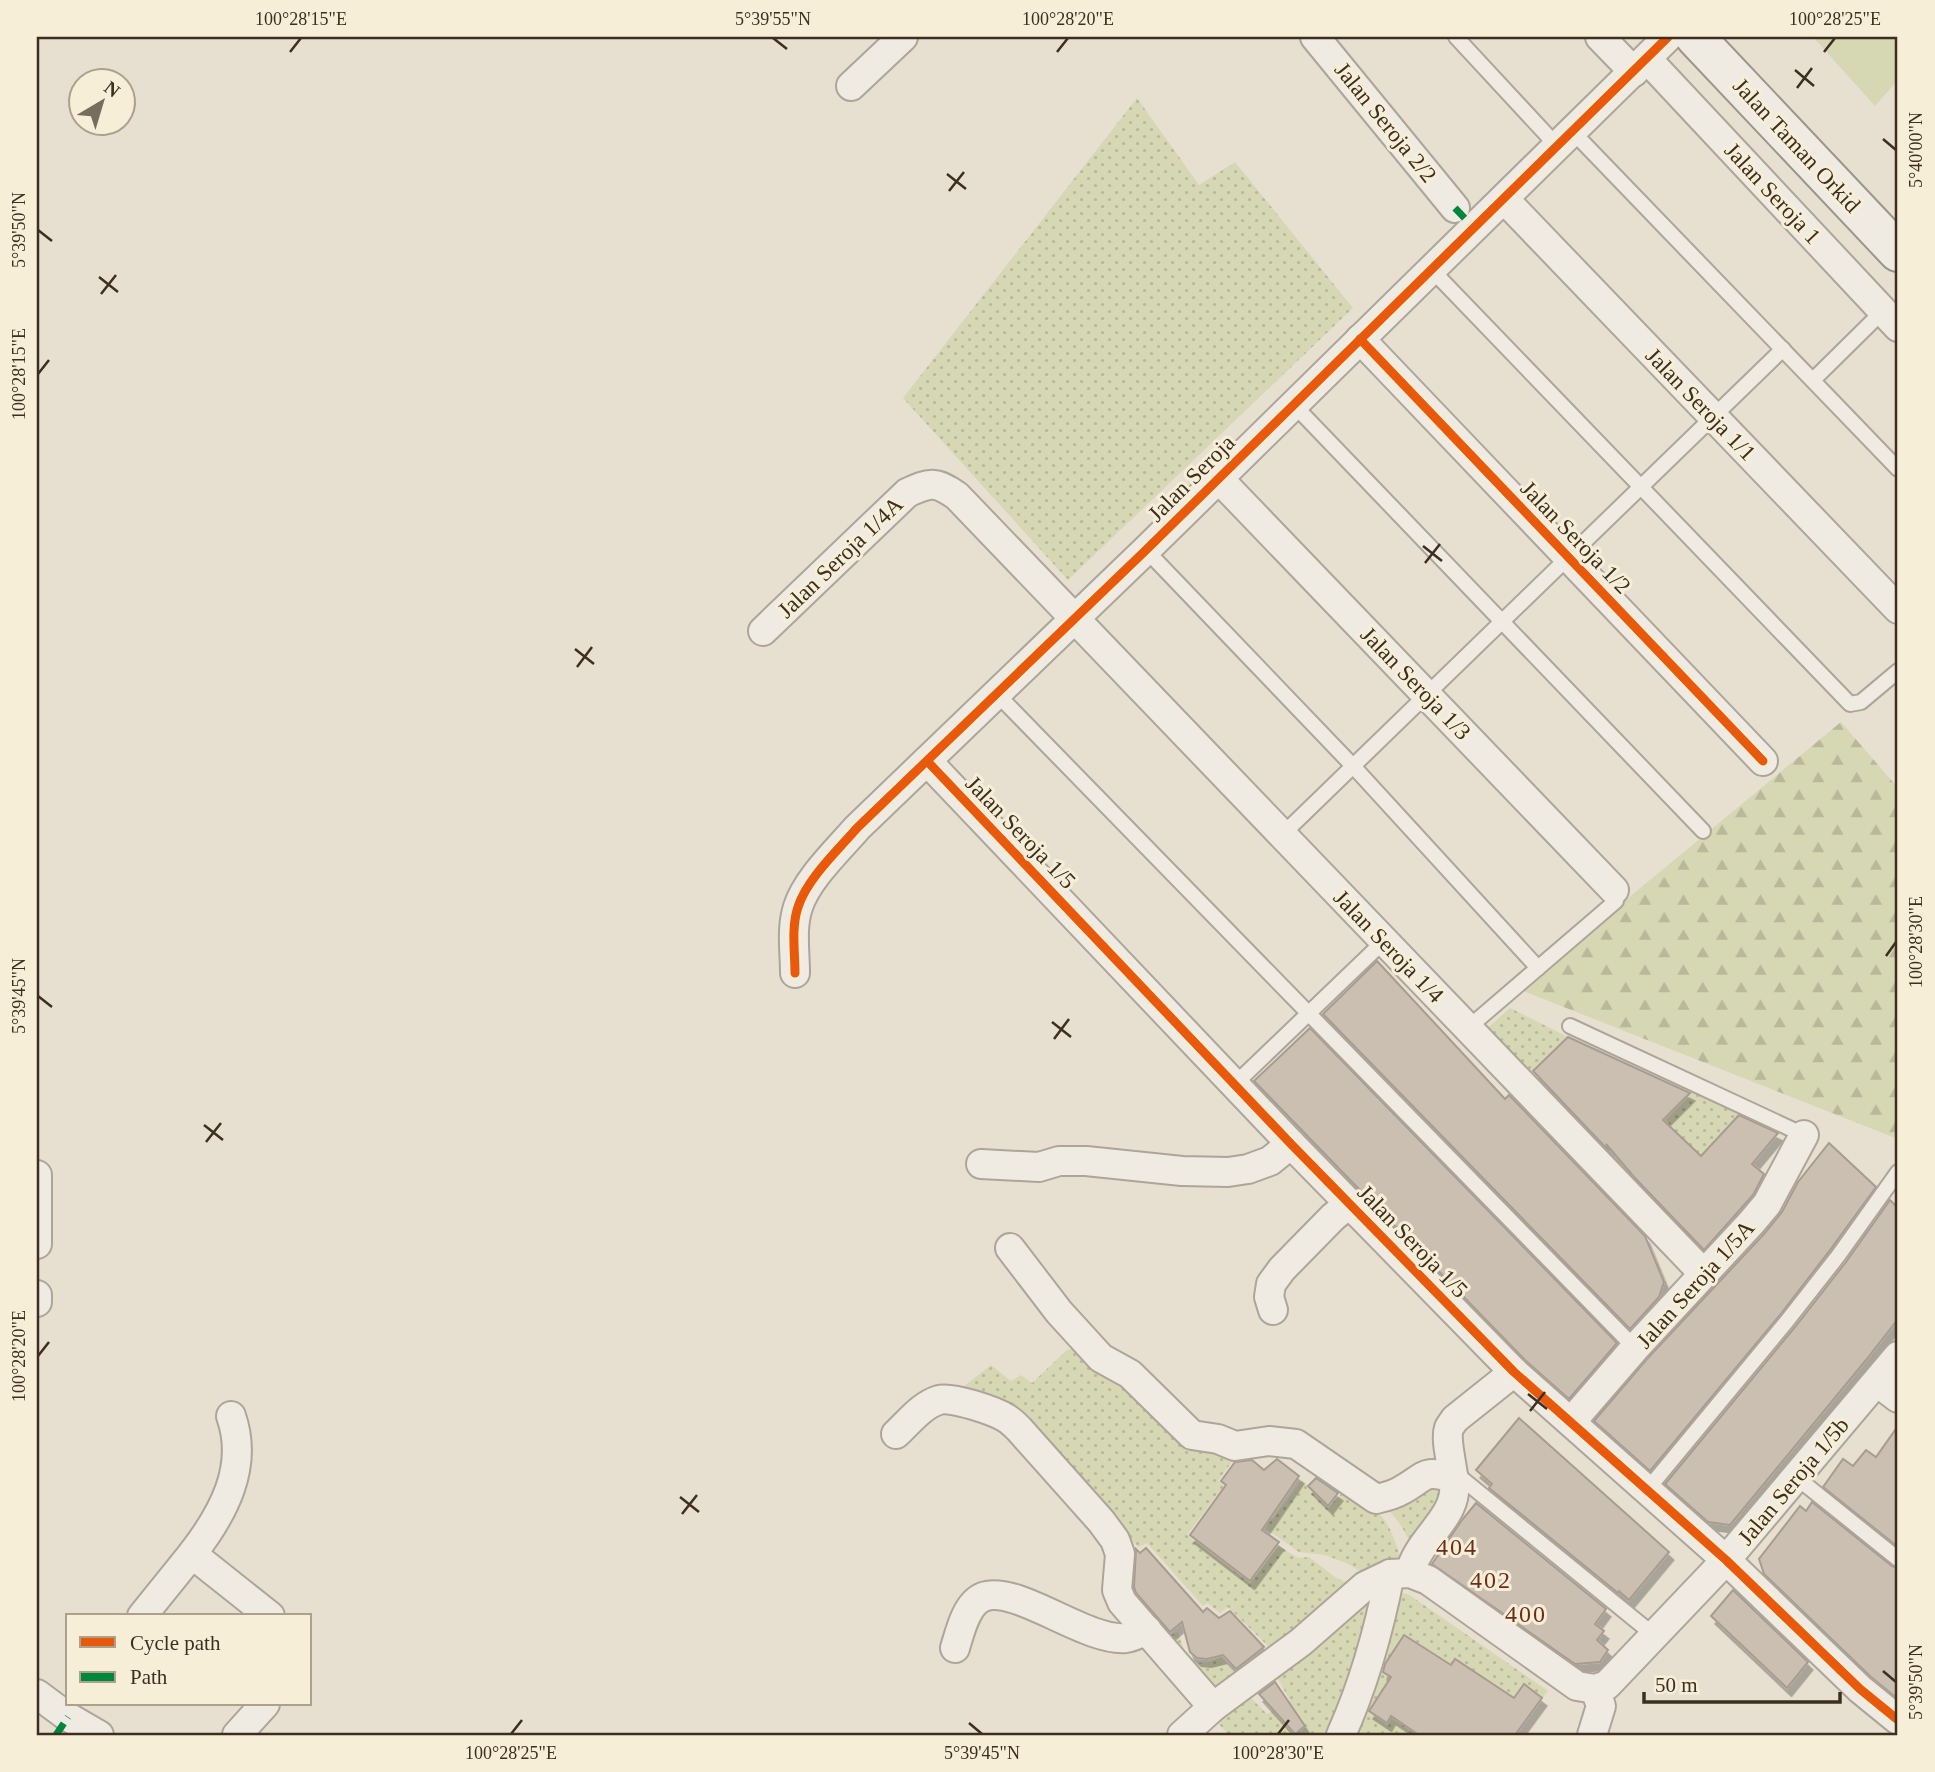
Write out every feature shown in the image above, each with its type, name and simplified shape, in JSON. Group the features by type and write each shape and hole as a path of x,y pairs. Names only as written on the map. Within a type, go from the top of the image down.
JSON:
{"main road":[{"name":"Jalan Taman Orkid","path":"1695,37 1898,252"}],"street":[{"path":"851,86 904,37"},
{"name":"Jalan Seroja 2/2","path":"1315,37 1455,208"},
{"name":"Jalan Seroja 1","path":"1601,37 1640,65 1891,319"},
{"name":"Jalan Seroja","path":"795,973 794,922 798,906 818,874 858,828 1146,550 1668,37"},
{"name":"Jalan Seroja 1/1","path":"1504,199 1898,609"},
{"name":"Jalan Seroja 1/2","path":"1360,339 1763,761"},
{"name":"Jalan Seroja 1/3","path":"1218,478 1614,890"},
{"name":"Jalan Seroja 1/4A","path":"763,631 908,493 927,484 943,486 957,496 1073,618"},
{"name":"Jalan Seroja 1/4","path":"1073,618 1704,1274"},
{"name":"Jalan Seroja 1/5","path":"927,761 1349,1204 1514,1372 1726,1560 1860,1689 1898,1720"},
{"name":"Jalan Seroja 1/5A","path":"1571,1422 1767,1204 1804,1135"},
{"path":"981,1164 1039,1167 1059,1161 1086,1161 1182,1171 1228,1172 1248,1169 1270,1161 1291,1143"},
{"path":"37,1175 37,1244"},
{"path":"1273,1310 1269,1297 1271,1284 1282,1269 1349,1204"},
{"path":"1010,1248 1059,1312 1101,1358 1130,1374 1192,1435 1218,1439 1235,1446 1269,1441 1296,1444 1376,1499 1404,1489 1422,1475 1453,1475"},
{"path":"37,1296 37,1302"},
{"name":"Jalan Seroja 1/5b","path":"1595,1689 1607,1685 1726,1560 1796,1477 1888,1390 1898,1356"},
{"path":"1341,1735 1400,1574 1449,1508 1454,1494 1448,1437 1450,1428 1455,1419 1514,1372"},
{"path":"896,1434 922,1409 948,1398 995,1413 1019,1429 1115,1540 1120,1554 1117,1590 1122,1602 1213,1707"},
{"path":"144,1614 204,1539 229,1495 237,1465 237,1432 231,1416"},
{"path":"192,1554 267,1614"},
{"path":"1182,1735 1213,1707 1286,1654 1365,1586 1400,1574 1428,1580 1577,1686 1595,1689 1601,1706 1592,1735"},
{"path":"955,1648 972,1606 983,1597 1003,1595 1108,1636 1128,1638 1147,1630"},
{"path":"37,1694 73,1710 99,1735"},
{"path":"237,1735 263,1706"}],"lane":[{"path":"1456,37 1783,349 1898,469"},
{"path":"1431,269 1850,704 1861,702 1898,671"},
{"path":"1813,380 1891,319"},
{"path":"1282,835 1783,349"},
{"path":"1293,404 1703,831"},
{"path":"1146,550 1353,766 1538,968"},
{"path":"996,693 1635,1348"},
{"path":"1468,1028 1616,901 1614,890"},
{"path":"1235,1084 1384,941"},
{"path":"1570,1026 1804,1135"},
{"path":"1647,1490 1787,1321 1898,1172"},
{"path":"1453,1475 1655,1636"},
{"path":"1796,1477 1898,1559"}],"green space":[{"path":"1813,37 1898,37 1898,80 1875,106"},
{"path":"1137,98 1199,185 1235,162 1353,308 1068,580 903,398"},
{"path":"1841,722 1898,788 1898,1139 1518,989"},
{"path":"1510,1008 1568,1037 1529,1075 1484,1031"},
{"path":"1691,1092 1742,1112 1701,1156 1663,1120"},
{"path":"1078,1347 1239,1452 1218,1481 1273,1519 1302,1480 1328,1508 1343,1492 1369,1505 1384,1519 1395,1541 1402,1565 1365,1574 1325,1555 1299,1552 1217,1495 1187,1535 1250,1583 1279,1546 1298,1558 1309,1557 1335,1577 1357,1588 1220,1694 1160,1639 1178,1632 1193,1663 1210,1662 1221,1657 1239,1677 1269,1647 1228,1607 1220,1613 1207,1603 1203,1606 1147,1543 1139,1547 1129,1539 1121,1542 1117,1535 959,1393 991,1365 1011,1381 1021,1375 1032,1383 1067,1350"},
{"path":"1438,1479 1444,1494 1413,1551 1402,1528 1386,1508"},
{"path":"1381,1592 1338,1735 1229,1735 1214,1719 1250,1697 1267,1714 1290,1701 1278,1679 1322,1632"},
{"path":"1398,1593 1408,1594 1548,1691 1542,1698 1524,1684 1506,1708 1444,1674 1431,1652 1405,1635 1381,1670 1391,1677 1368,1711 1386,1723 1391,1716 1419,1735 1348,1735"}],"building":[{"path":"1377,961 1505,1099 1509,1095 1645,1236 1664,1282 1659,1297 1630,1329 1323,1014"},
{"path":"1310,1028 1617,1343 1569,1399 1525,1360 1254,1081"},
{"path":"1568,1037 1690,1093 1663,1120 1701,1156 1739,1115 1778,1133 1752,1164 1764,1174 1753,1195 1704,1250 1606,1144 1609,1151 1533,1071"},
{"path":"1829,1143 1876,1187 1780,1315 1650,1471 1594,1421 1647,1359 1764,1234 1782,1212 1798,1182"},
{"path":"1890,1200 1898,1208 1898,1319 1730,1525 1708,1522 1665,1484 1795,1327"},
{"path":"1519,1418 1669,1552 1629,1600 1489,1488 1492,1484 1476,1470"},
{"path":"1898,1426 1898,1547 1823,1487 1843,1459 1853,1466 1866,1450 1876,1457"},
{"path":"1277,1459 1299,1476 1262,1530 1279,1542 1250,1581 1190,1535 1226,1485 1221,1481 1235,1462 1252,1460 1264,1470"},
{"path":"1316,1478 1338,1493 1328,1506 1308,1486"},
{"path":"1812,1502 1898,1568 1898,1699 1871,1677 1764,1574 1759,1559 1800,1506 1806,1511"},
{"path":"1476,1503 1606,1609 1595,1624 1604,1631 1597,1640 1608,1650 1600,1662 1575,1664 1432,1564"},
{"path":"1146,1548 1203,1612 1207,1608 1219,1618 1230,1611 1264,1647 1236,1669 1223,1655 1207,1659 1197,1658 1190,1652 1182,1622 1170,1632 1136,1593 1136,1549 1140,1553"},
{"path":"1733,1590 1808,1662 1787,1688 1711,1616"},
{"path":"1404,1635 1451,1665 1455,1659 1514,1698 1524,1684 1542,1698 1515,1735 1419,1735 1391,1716 1387,1723 1369,1711 1391,1677 1383,1672 1385,1664"},
{"path":"1275,1682 1305,1726 1295,1734 1259,1694"}],"marked path":[{"path":"1455,208 1474,228"},
{"path":"56,1735 68,1717"}],"cycle path":[{"path":"795,973 795,923 802,896 824,865 857,828 1146,550 1668,37"},
{"path":"1360,339 1763,761"},
{"path":"927,761 1291,1144 1514,1372 1726,1560 1860,1689 1898,1720"}],"district":[{"name":"404","path":"1457,1547"},
{"name":"402","path":"1491,1580"},
{"name":"400","path":"1526,1614"}]}
